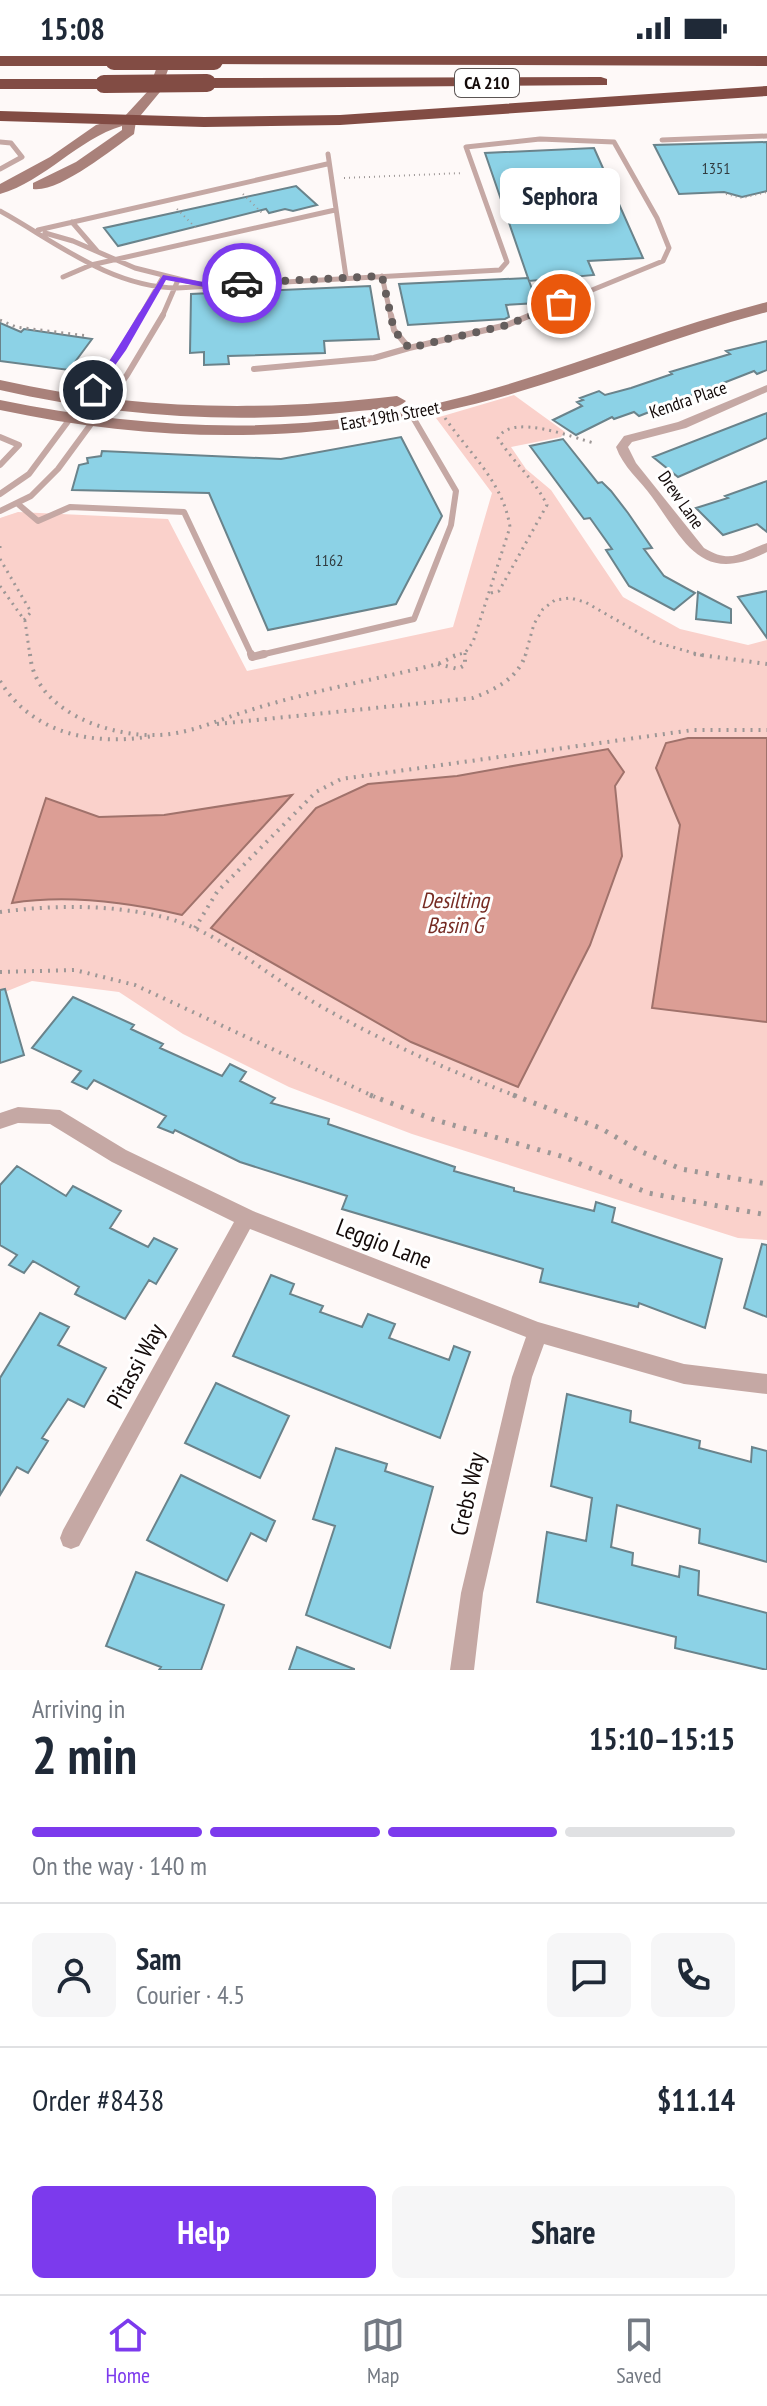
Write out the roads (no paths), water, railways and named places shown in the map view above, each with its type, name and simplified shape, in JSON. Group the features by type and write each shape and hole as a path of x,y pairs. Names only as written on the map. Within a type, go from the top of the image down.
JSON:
{"highway":[{"name":"CA 210","path":"0,61 767,61"},
{"name":"CA 210","path":"0,84 767,83"},
{"path":"0,116 129,120 355,120 767,91"}],"main road":[{"path":"0,190 55,160 101,128 129,120 154,92 167,56"},
{"path":"0,203 81,165 107,149 129,131 129,120"},
{"name":"East 19th Street","path":"0,385 83,402 189,414 295,412 401,400 514,372 712,305 767,293"},
{"name":"East 19th Street","path":"0,405 92,423 244,432 304,429 411,414 484,397 717,319 767,307"}],"street":[{"name":"Kendra Place","path":"622,447 628,439 682,425 767,388"},
{"name":"Drew Lane","path":"622,447 625,456 700,555 720,563 750,558 767,547"},
{"name":"Leggio Lane","path":"0,1121 18,1115 53,1116 119,1156 246,1218 538,1332 684,1374 767,1384"},
{"name":"Pitassi Way","path":"71,1538 246,1218"},
{"name":"Crebs Way","path":"462,1670 472,1593 522,1377 538,1332"}],"lane":[{"path":"662,140 767,136"},
{"path":"0,211 107,273 157,288 500,270 506,266 499,238 466,147 596,139 614,142 657,218 669,248 663,261 507,325 374,358 254,369"},
{"path":"0,142 11,143 22,157 0,169"},
{"path":"328,154 327,164 346,277"},
{"path":"39,231 327,164"},
{"path":"63,277 91,265 335,210"},
{"path":"72,222 101,255"},
{"path":"39,231 60,235 114,261 163,277 204,284"},
{"path":"382,276 394,330 409,348"},
{"path":"0,494 29,474 121,350 163,277"},
{"path":"0,511 18,504 48,482 105,405 169,307 178,280"},
{"path":"18,504 38,521 70,507 184,512 252,657 414,619 451,525 456,491 411,414"},
{"path":"0,437 19,445 0,465"}],"water":[{"path":"688,738 767,738 767,1022 652,1008 680,825 656,768 666,743"},
{"name":"Desilting Basin G","path":"608,749 624,772 615,786 622,856 590,945 518,1087 411,1042 211,928 316,808 368,784 457,776"},
{"path":"292,795 182,915 98,901 55,899 12,903 46,798 99,817 164,815"}],"place":[{"name":"Sephora","path":"561,304"}]}
